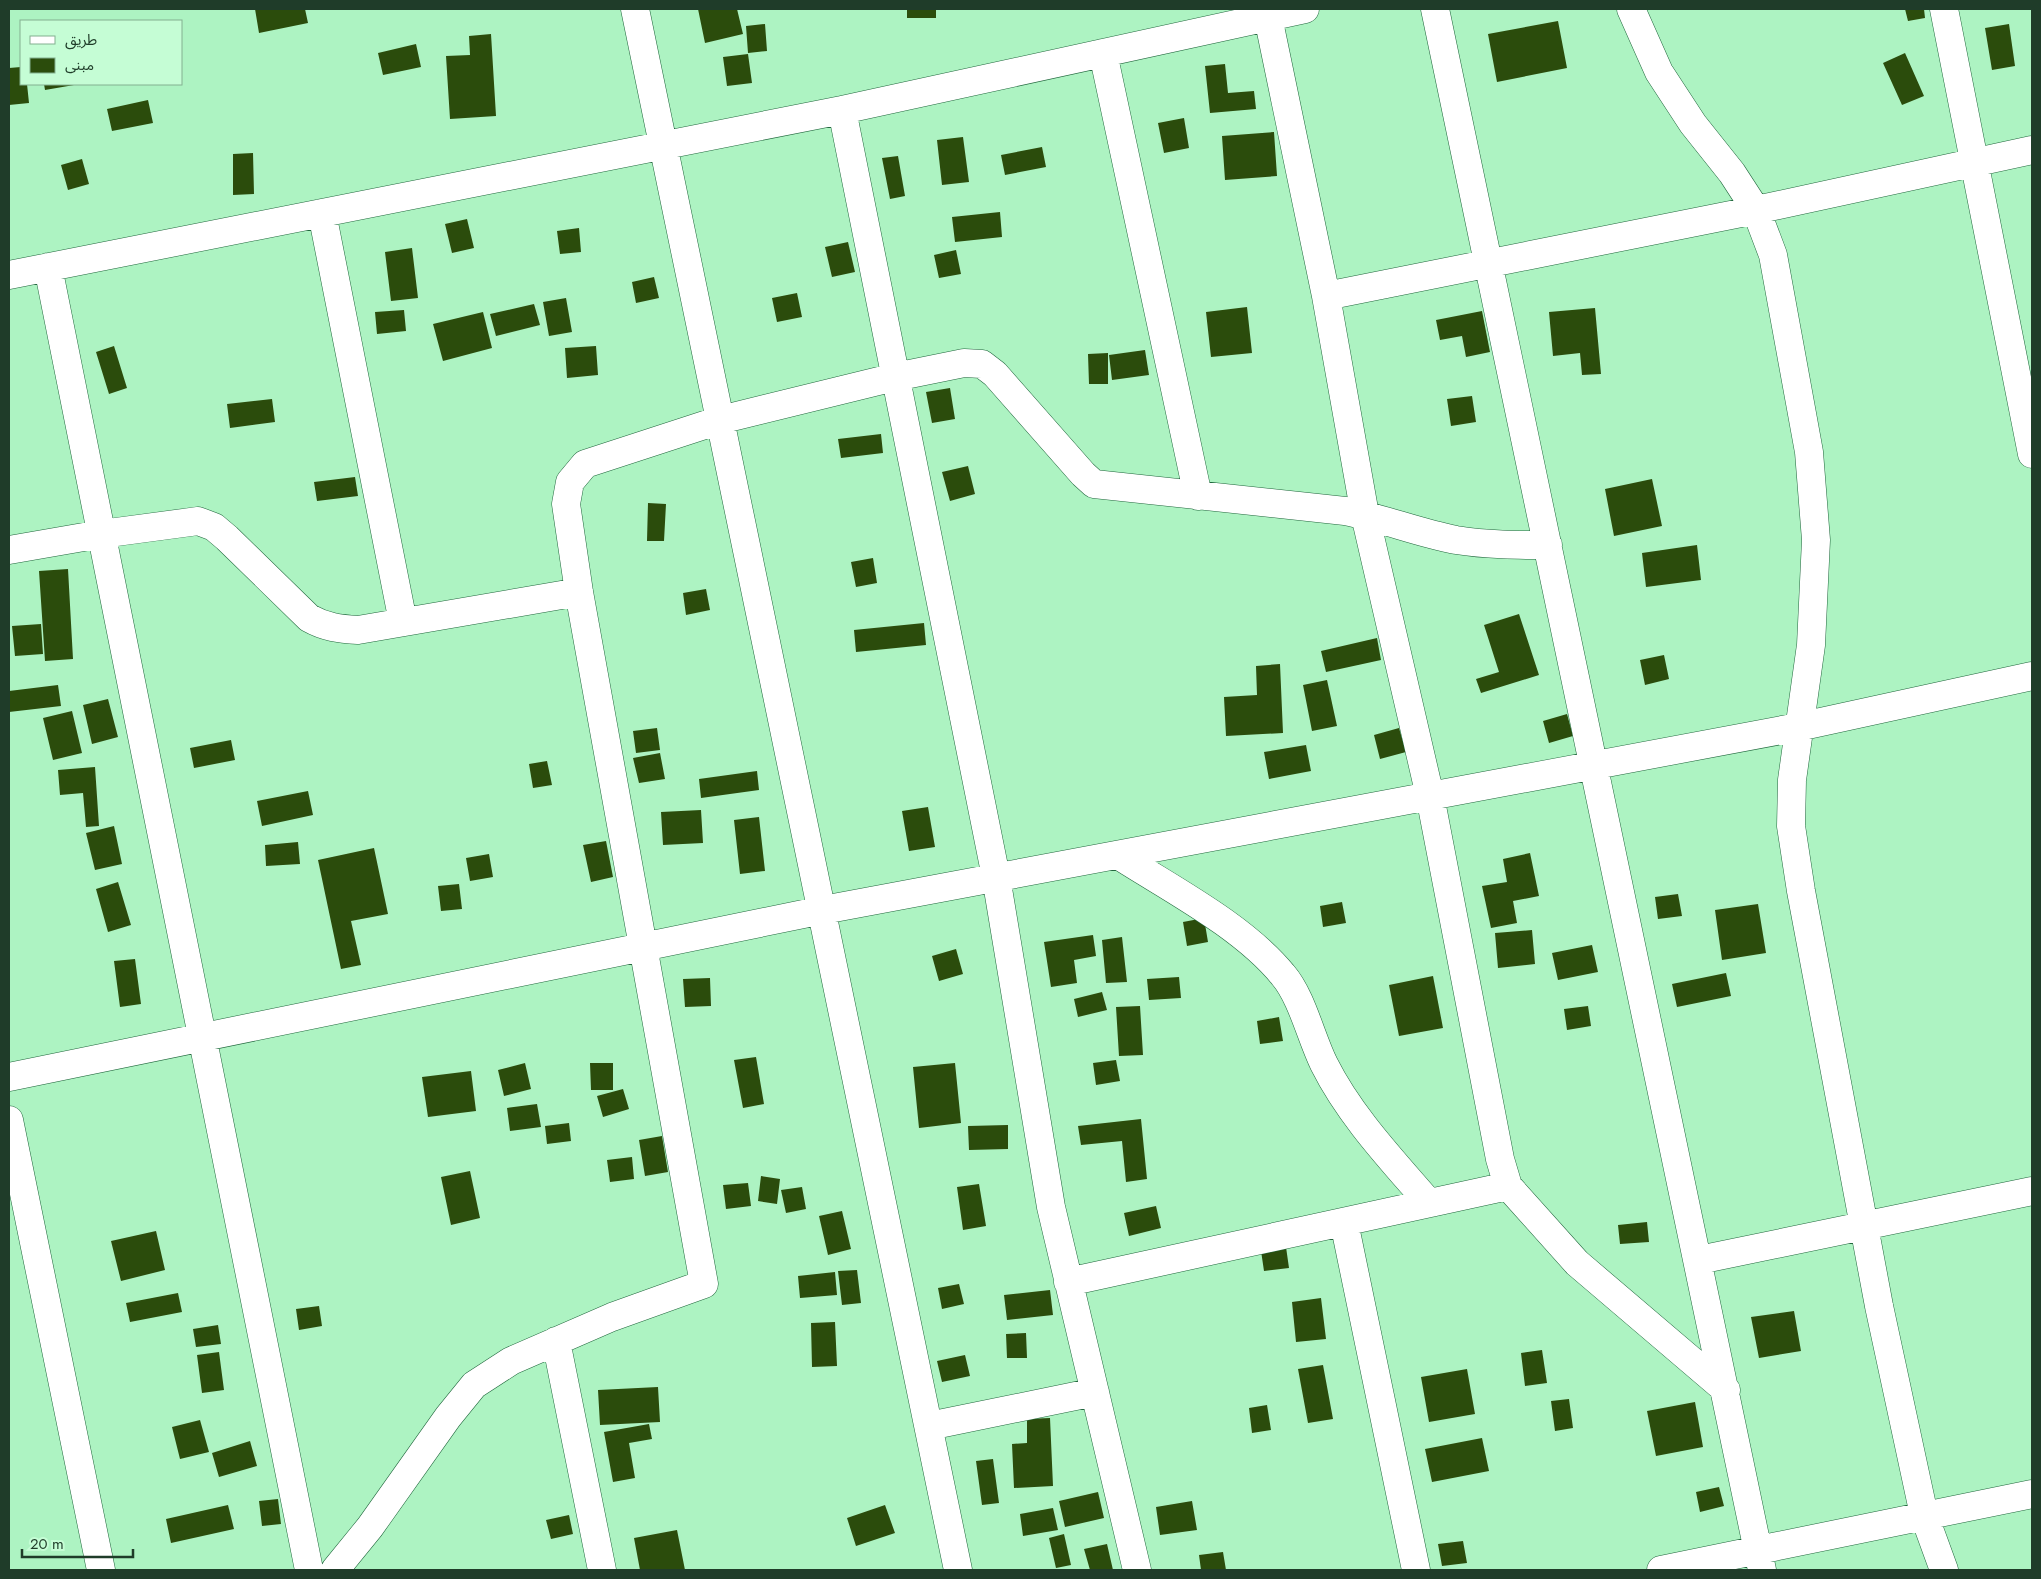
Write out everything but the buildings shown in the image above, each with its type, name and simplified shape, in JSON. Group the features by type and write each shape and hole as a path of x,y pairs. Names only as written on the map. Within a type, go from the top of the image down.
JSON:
{"street":[{"path":"635,9 823,910 958,1570"},
{"path":"9,274 664,147 1305,9"},
{"path":"1435,9 1699,1260 1760,1560"},
{"path":"1631,9 1659,72 1693,124 1732,173 1756,210 1773,255 1802,408 1812,481 1816,540 1812,645 1798,727 1792,780 1791,826 1802,901 1864,1225 1924,1516 1944,1570"},
{"path":"1944,9 2032,454"},
{"path":"1268,17 1326,296 1365,515 1430,796 1500,1159 1508,1186 1577,1263 1726,1390"},
{"path":"1103,53 1198,496"},
{"path":"842,110 996,877 1042,1159 1068,1282 1137,1570"},
{"path":"1326,296 1756,210 2032,150"},
{"path":"322,213 403,622"},
{"path":"48,267 309,1570"},
{"path":"335,1570 370,1527 448,1417 474,1385 510,1361 612,1317 704,1284 579,592 566,504 570,482 585,464 720,420 964,362 982,364 995,374 1094,484 1365,515 1454,539 1499,545 1548,545"},
{"path":"9,550 101,534 198,522 214,527 308,618 323,626 358,630 579,592"},
{"path":"9,1077 823,910 1798,727 2032,676"},
{"path":"1118,855 1230,928 1266,955 1285,977 1324,1064 1342,1096 1430,1203"},
{"path":"9,1120 101,1570"},
{"path":"1068,1282 1508,1186"},
{"path":"1699,1260 2032,1192"},
{"path":"1344,1222 1416,1570"},
{"path":"556,1341 602,1570"},
{"path":"929,1426 1095,1392"},
{"path":"1661,1570 1760,1560 1924,1516 2032,1494"}]}
